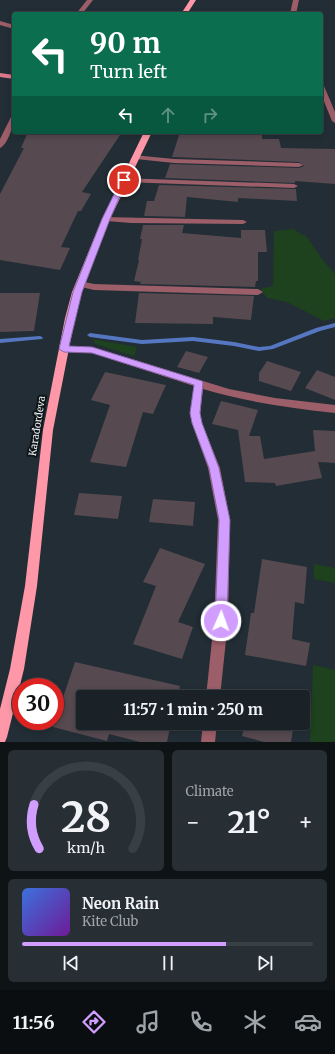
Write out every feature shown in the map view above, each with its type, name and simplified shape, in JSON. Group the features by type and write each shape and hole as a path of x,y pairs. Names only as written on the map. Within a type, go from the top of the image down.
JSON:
{"main road":[{"path":"185,12 193,0"},
{"name":"Karađorđeva","path":"0,737 17,669 30,593 48,430 64,349 80,284 106,219 147,134"}],"street":[{"path":"81,12 90,0"},
{"path":"293,12 296,0"},
{"path":"0,23 12,26"},
{"path":"0,75 12,77"},
{"path":"323,91 335,121"},
{"path":"0,146 12,121"},
{"path":"136,157 174,161 299,165"},
{"path":"124,180 294,186"},
{"path":"106,219 131,221 243,222"},
{"path":"80,284 94,287 258,292"},
{"path":"64,349 92,350 229,393 276,402 335,409"},
{"path":"199,383 195,406 196,418 214,468 224,520 221,621 214,690"},
{"path":"208,742 209,730"}],"green space":[{"path":"293,229 307,237 322,259 335,274 335,318 324,321 287,302 267,298 260,289 273,286 274,231"},
{"path":"92,339 137,347 134,356 95,344"},
{"path":"314,564 335,568 335,583 314,579"},
{"path":"313,665 335,670 335,742 310,742"}],"building":[{"path":"27,134 121,134 82,192 91,194 81,211 78,211 61,247 70,248 60,270 0,260 0,194 24,148 21,148"},
{"path":"179,134 262,134 262,139 279,139 281,148 335,149 335,184 295,181 295,183 165,178 170,164 299,168 304,166 299,162 172,157"},
{"path":"159,185 296,189 297,201 238,198 238,202 187,197 185,217 144,216 147,201 154,201"},
{"path":"143,225 184,225 182,233 241,238 241,230 265,230 267,252 258,252 258,281 256,281 255,287 140,284 141,282 134,281 139,260 142,239 140,239"},
{"path":"0,293 40,293 34,331 0,332"},
{"path":"139,293 254,296 251,320 213,317 213,324 135,323"},
{"path":"186,351 208,357 199,373 177,367"},
{"path":"267,361 301,372 291,391 259,381 259,373"},
{"path":"317,370 335,377 335,400 305,388"},
{"path":"105,372 166,385 153,414 143,412 126,467 90,462 110,405 91,400"},
{"path":"221,401 258,410 249,436 260,436 264,459 315,451 313,430 335,431 335,463 318,462 322,478 276,486 275,483 245,482 238,430 212,424"},
{"path":"79,493 122,496 118,519 74,515"},
{"path":"153,499 195,502 193,526 149,522"},
{"path":"160,548 205,564 178,622 193,627 182,659 133,644 156,586 143,582"},
{"path":"262,559 307,567 304,604 295,602 292,639 310,643 306,666 245,655 251,613 254,613"},
{"path":"75,662 180,686 179,690 76,690 76,730 170,730 167,742 140,742 109,734 107,741 64,730 64,694"},
{"path":"243,730 293,730 291,742 264,742 242,736"}],"waterway":[{"path":"90,335 142,342 193,339 259,349 271,348 318,329 335,325"},
{"path":"0,341 40,338"}],"route":[{"path":"124,180 106,219 77,292 64,349 92,350 199,383 195,413 197,423 214,468 224,520 221,621"}]}
